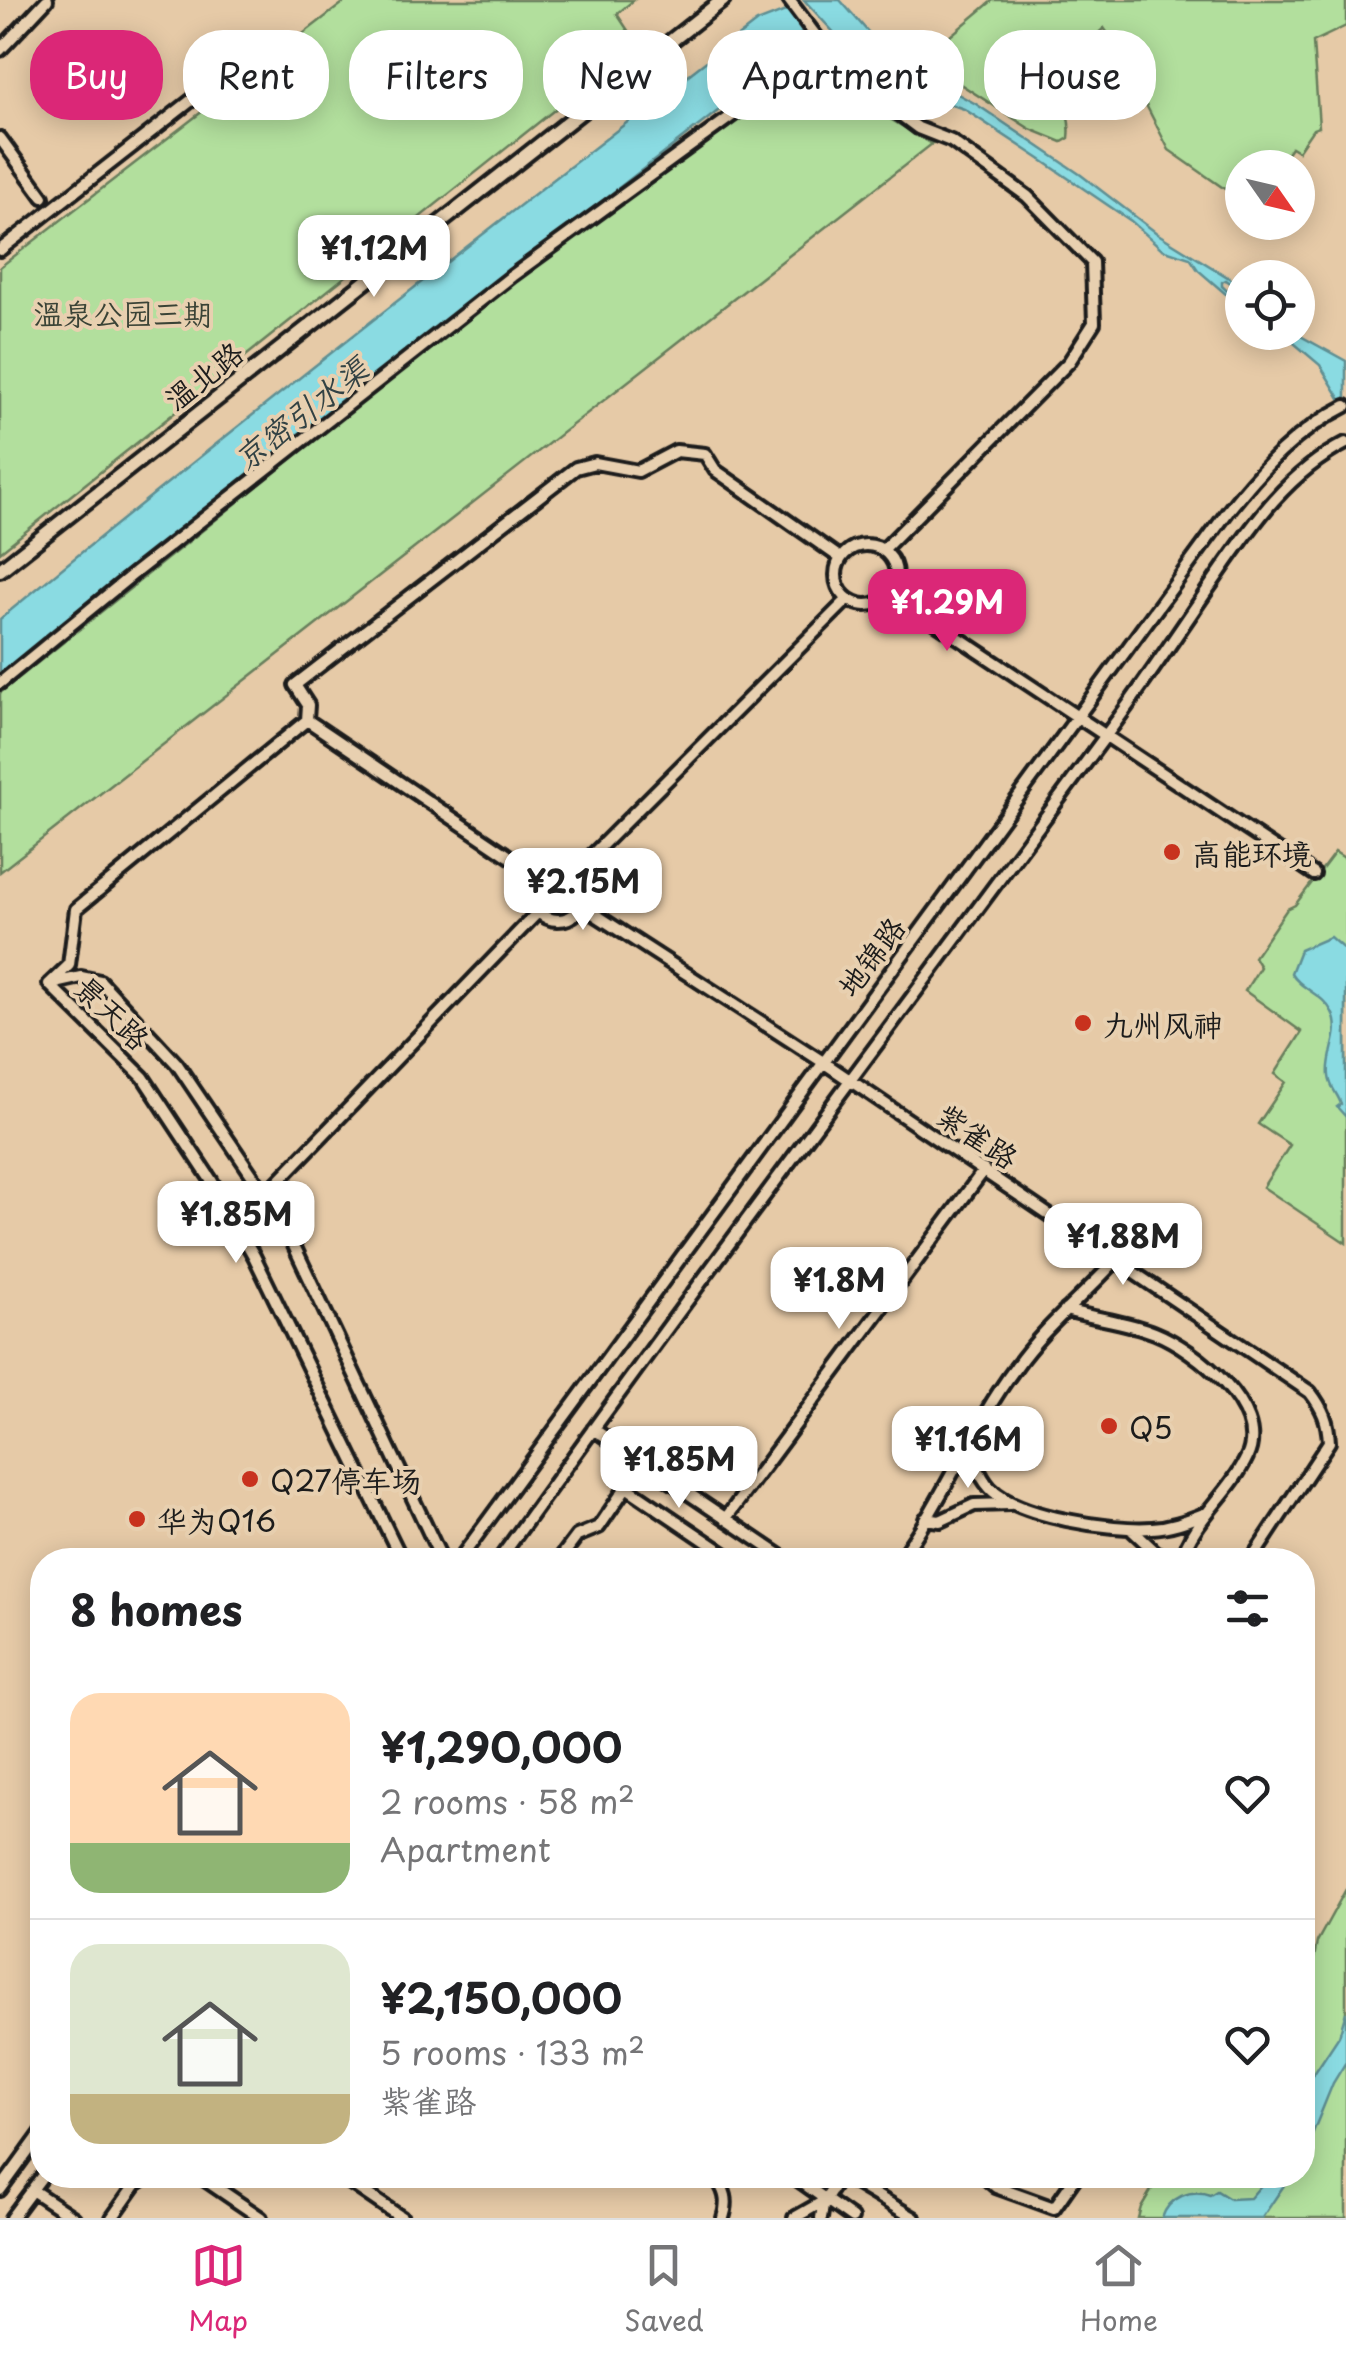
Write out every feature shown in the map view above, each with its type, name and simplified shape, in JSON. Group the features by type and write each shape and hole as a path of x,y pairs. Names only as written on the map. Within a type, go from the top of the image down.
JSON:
{"main road":[{"name":"温北路","path":"0,570 723,0"}],"street":[{"path":"0,50 48,0"},
{"path":"790,0 811,30"},
{"path":"0,250 183,106"},
{"path":"0,683 132,574 512,276 725,120"},
{"path":"884,550 1069,362 1094,324 1092,262 1027,196 952,141 907,120"},
{"path":"0,138 43,198"},
{"name":"地锦路","path":"467,1548 1262,468 1301,432 1346,406"},
{"name":"地锦路","path":"508,1548 849,1079 1106,735 1272,500 1326,453 1346,443"},
{"path":"308,720 308,705 295,685 576,468 595,463 638,471 676,451 705,454 715,470 839,557"},
{"path":"852,547 884,550 894,564 896,579 891,593 879,602 861,605 846,601 836,572 839,557 852,547"},
{"path":"891,593 1314,874"},
{"path":"576,871 846,601"},
{"path":"308,720 537,875"},
{"path":"48,984 69,965 76,909 308,720"},
{"path":"551,866 576,871 585,888 582,906 562,920 538,912 530,890 537,875 551,866"},
{"name":"紫雀路","path":"582,906 849,1079 1310,1392 1322,1408 1329,1442 1259,1548"},
{"path":"266,1195 538,912"},
{"name":"景天路","path":"48,984 82,977 100,981 176,1064 280,1218 436,1548"},
{"name":"景天路","path":"48,984 143,1077 211,1180 254,1256 396,1548"},
{"path":"726,1518 984,1170"},
{"path":"907,1548 1014,1368 1117,1259"},
{"path":"1066,1310 1124,1322 1158,1334 1214,1372 1246,1411 1251,1423 1250,1451 1222,1497 1192,1531 1186,1548"},
{"path":"592,1429 770,1548"},
{"path":"971,1438 982,1477 1005,1500 1016,1505"},
{"path":"568,1548 577,1536 599,1527 643,1462"},
{"path":"626,1486 716,1548"},
{"path":"925,1519 940,1521 964,1509 993,1502 1130,1528 1179,1525 1207,1513"},
{"path":"1130,1528 1151,1548"},
{"path":"0,2190 30,2149"},
{"path":"112,2218 133,2188"},
{"path":"217,2188 261,2218"},
{"path":"357,2188 402,2218"},
{"path":"723,2188 727,2204 723,2218"},
{"path":"808,2188 852,2218"},
{"path":"822,2218 824,2201 832,2188"},
{"path":"863,2188 914,2218"},
{"path":"999,2188 1054,2208 1068,2188"},
{"path":"11,2218 32,2190 74,2218"},
{"path":"794,2218 824,2201"}],"green space":[{"name":"温泉公园三期","path":"347,0 634,0 617,14 628,30 543,30 543,119 0,552 0,267 191,120 329,120 329,30 308,30"},
{"path":"993,0 1346,0 1346,26 1313,42 1319,127 1313,129 1299,150 1225,150 1225,189 1169,150 1154,120 1156,30 984,30 984,99 964,86 964,30 957,30"},
{"path":"737,120 892,120 932,144 0,872 0,693 548,253"},
{"path":"1016,120 1068,120 1069,138 1062,142"},
{"path":"1335,852 1346,859 1346,1243 1263,1187 1290,1145 1258,1124 1286,1082 1275,1074 1302,1032 1245,991 1260,967 1254,957 1287,909 1295,905"},
{"path":"1346,1889 1346,2218 1138,2218 1152,2188 1315,2188 1317,1942"}],"water":[{"path":"804,0 840,0 866,30 832,30"},
{"path":"788,10 801,30 747,30"},
{"name":"京密引水渠","path":"707,61 707,119 0,680 0,619 282,392 631,120 687,120 687,77"},
{"path":"964,97 984,109 984,120 1000,120 1158,234 1225,275 1225,293 1190,258 1162,249 1131,221 964,109"},
{"path":"1315,344 1346,361 1346,408 1320,365 1302,350 1315,350"},
{"path":"1330,937 1346,951 1346,1117 1337,1107 1341,1104 1329,1076 1336,1028 1332,1012 1291,973 1300,950"},
{"path":"1346,2012 1346,2062 1315,2127 1315,2072 1339,2036"},
{"path":"1259,2188 1282,2188 1262,2218 1162,2218 1175,2200 1188,2194 1210,2195 1217,2191 1230,2199 1250,2198"}],"place":[{"name":"高能环境","path":"1172,852"},
{"name":"九州风神","path":"1083,1023"},
{"name":"Q5","path":"1109,1426"},
{"name":"Q27停车场","path":"250,1479"},
{"name":"华为Q16","path":"137,1519"}]}
